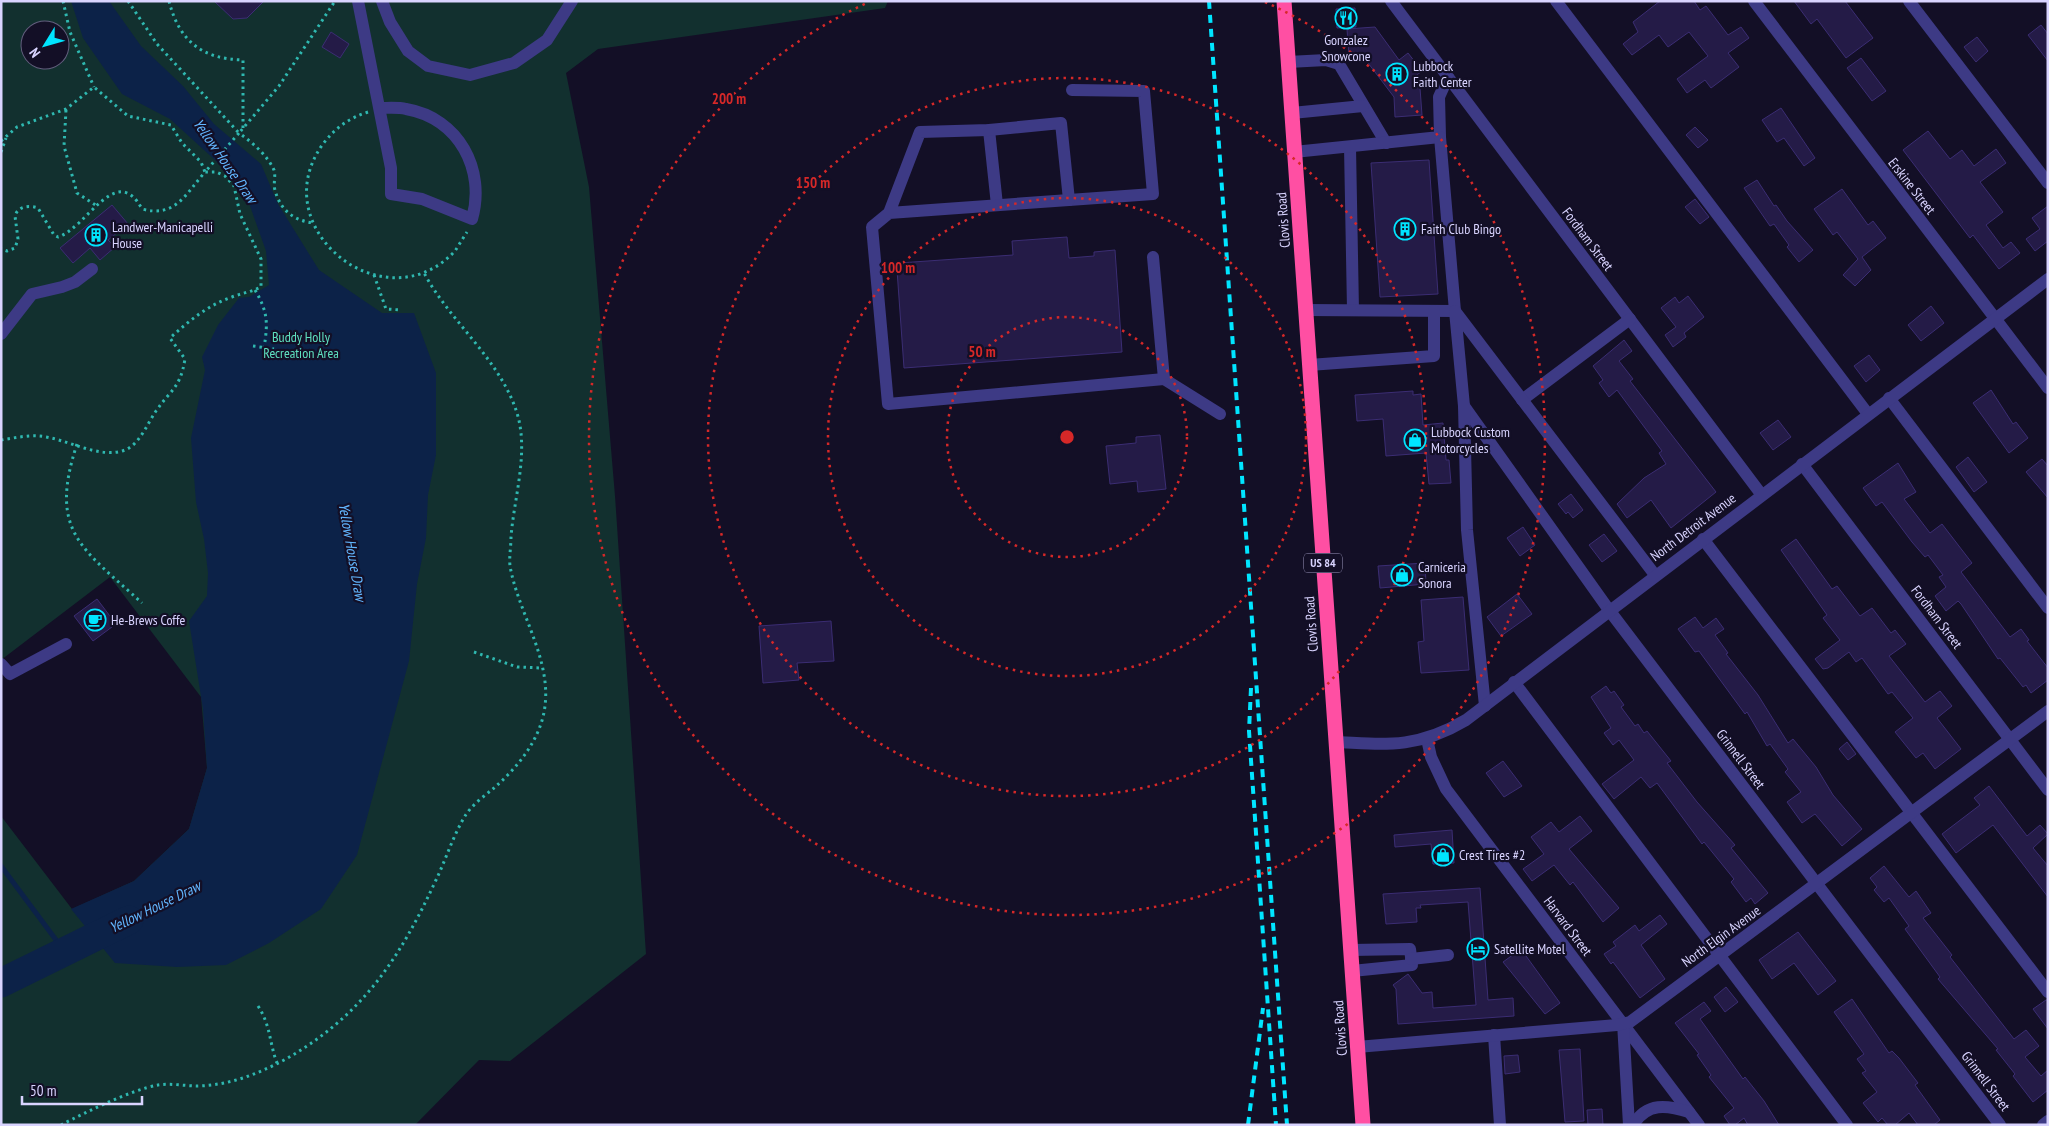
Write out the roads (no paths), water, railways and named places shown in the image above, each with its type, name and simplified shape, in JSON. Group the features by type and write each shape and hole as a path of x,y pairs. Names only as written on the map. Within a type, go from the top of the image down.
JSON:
{"highway":[{"name":"Clovis Road","path":"1284,1 1363,1125"}],"street":[{"path":"358,1 379,108 392,168 391,194 422,199 472,220 476,204 476,178 467,153 452,132 431,117 406,109 379,108"},
{"path":"382,1 390,22 408,51 428,66 470,75 514,63 547,40 572,1"},
{"name":"Fordham Street","path":"1391,1 1761,494"},
{"path":"1556,1 1868,414"},
{"name":"Erskine Street","path":"1754,1 2048,388"},
{"path":"1909,1 2048,183"},
{"path":"1288,62 1326,60 1339,64 1386,143"},
{"path":"1448,77 1438,97 1440,137 1464,406 1467,530 1485,706"},
{"path":"889,213 1153,194 1144,91 1072,90"},
{"path":"1292,113 1363,106"},
{"path":"1069,200 1061,123 989,130 920,132 889,213 872,227 888,404 1164,379 1220,414"},
{"path":"989,130 997,205"},
{"path":"1294,152 1440,137"},
{"path":"1350,146 1353,310"},
{"path":"1153,257 1164,379"},
{"path":"1,334 32,294 62,288 92,269"},
{"name":"North Detroit Avenue","path":"1336,742 1403,744 1427,739 1450,730 1485,706 1761,494 2048,279"},
{"path":"1305,310 1455,311"},
{"path":"1309,365 1434,356 1434,311"},
{"path":"1455,311 1656,575"},
{"path":"1522,400 1630,319"},
{"path":"1888,398 2048,608"},
{"name":"Grinnell Street","path":"1464,406 1609,610 2000,1125"},
{"name":"Fordham Street","path":"1802,464 2048,790"},
{"path":"1703,539 2048,992"},
{"path":"1,664 10,674 66,644"},
{"path":"1514,682 1848,1125"},
{"name":"North Elgin Avenue","path":"1358,1046 1630,1022 1818,884 2048,711"},
{"name":"Harvard Street","path":"1427,739 1431,757 1446,789 1699,1125"},
{"path":"1351,950 1410,949 1412,965 1352,971"},
{"path":"1411,959 1448,955"},
{"path":"1623,1023 1629,1125"},
{"path":"1494,1035 1500,1125"},
{"path":"1632,1125 1641,1115 1658,1106 1670,1106 1689,1112"},
{"path":"2043,1125 2048,1121"}],"water":[{"path":"71,1 109,1 141,46 183,86 214,124 261,164 278,204 319,270 382,313 414,313 436,373 436,455 428,495 426,538 417,584 409,661 357,855 321,909 269,943 226,965 177,967 115,963 71,909 134,881 189,829 207,768 203,709 189,621 207,596 208,573 204,539 196,502 191,438 205,370 202,357 218,325 239,298 249,297 269,285 266,251 250,206 227,171 170,119 122,94 83,38"}],"waterway":[{"path":"1,866 65,952"},
{"name":"Yellow House Draw","path":"1,983 129,920"}],"railway":[{"path":"1209,1 1287,1125"},
{"path":"1251,688 1249,731 1276,1125"},
{"path":"1248,1125 1263,1008"}],"place":[{"name":"Gonzalez Snowcone","path":"1346,18"},
{"name":"Lubbock Faith Center","path":"1397,74"},
{"name":"Faith Club Bingo","path":"1405,229"},
{"name":"Landwer-Manicapelli House","path":"96,235"},
{"name":"Lubbock Custom Motorcycles","path":"1415,440"},
{"name":"Carniceria Sonora","path":"1402,575"},
{"name":"He-Brews Coffe","path":"95,620"},
{"name":"Crest Tires #2","path":"1443,855"},
{"name":"Satellite Motel","path":"1478,949"}],"park label":[{"name":"Buddy Holly Recreation Area","path":"301,346"}]}
